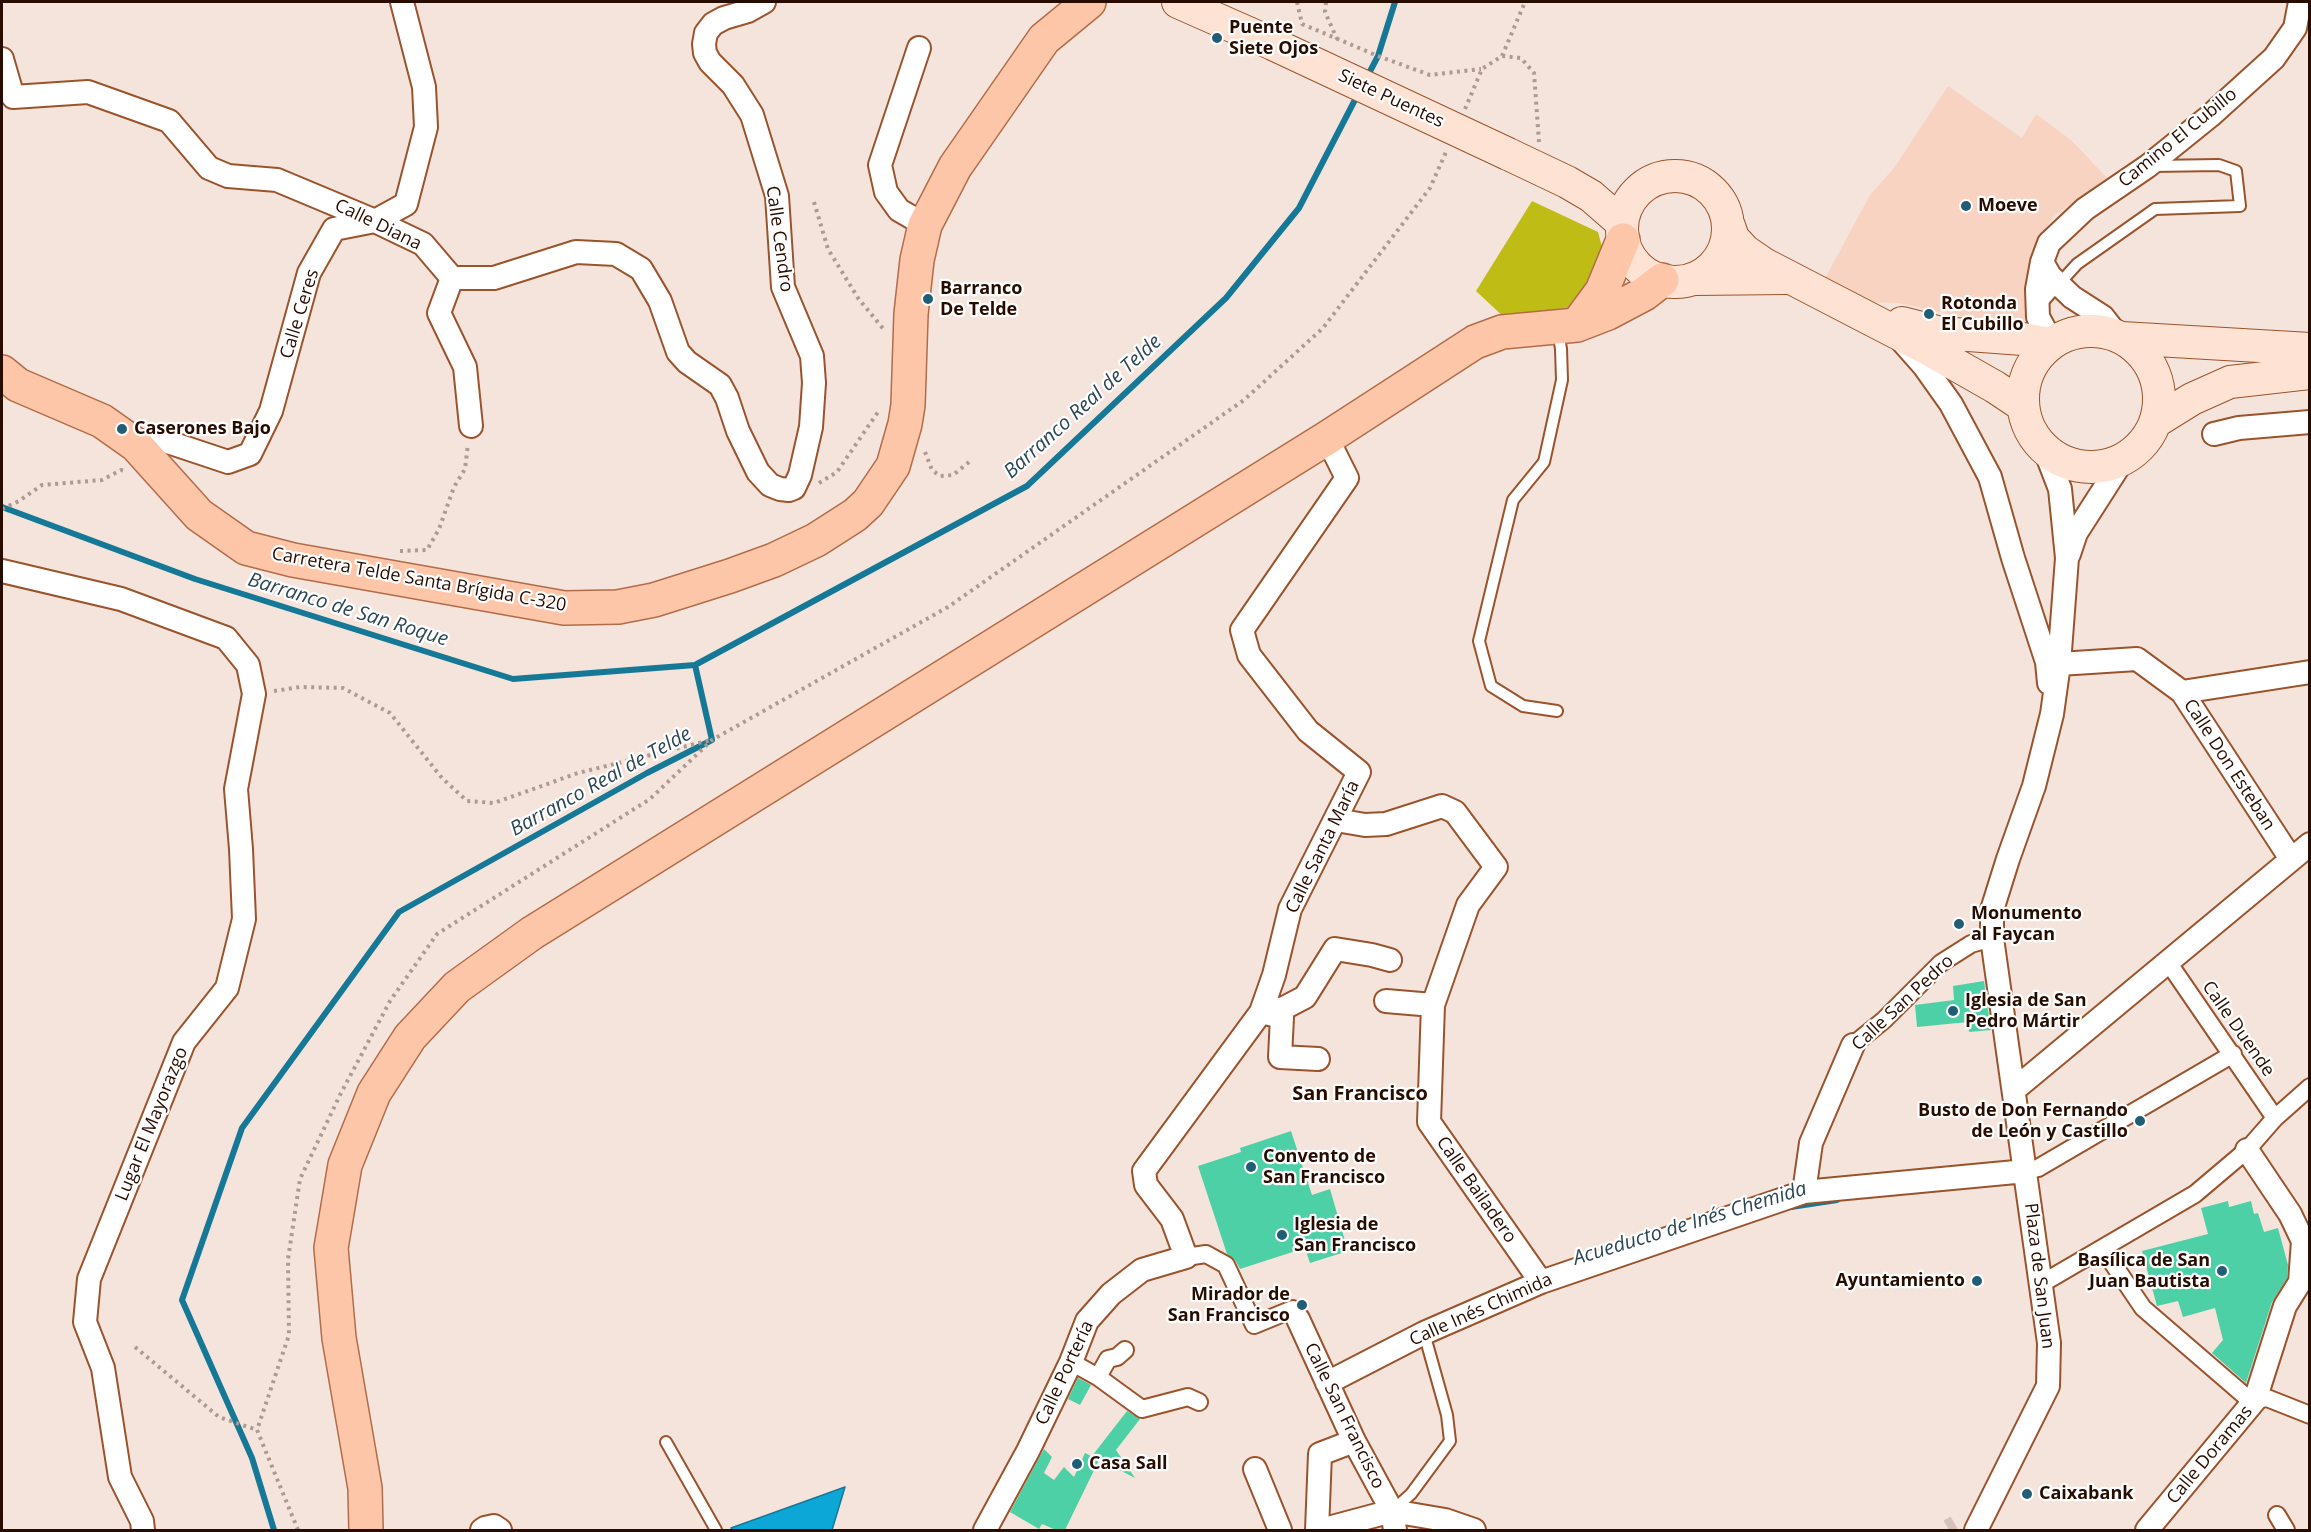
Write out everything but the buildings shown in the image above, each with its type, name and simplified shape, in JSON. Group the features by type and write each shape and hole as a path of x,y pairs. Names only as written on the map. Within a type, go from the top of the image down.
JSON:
{"main road":[{"name":"Carretera Telde Santa Brígida C-320","path":"2,372 18,385 102,421 135,459 199,515 246,548 293,560 564,608 618,607 654,600 730,576 774,560 816,540 855,515 868,503 893,466 905,424 910,390 912,303 917,260 925,225 955,168 1044,39 1058,2"},
{"name":"Carretera Telde Santa Brígida C-320","path":"1044,39 1089,2"},
{"name":"Siete Puentes","path":"1178,2 1568,182"},
{"path":"1567,326 1602,291 1623,232 1626,209 1633,196 1644,186 1658,179 1674,176 1690,178 1705,184 1717,195 1725,210 1733,238 1745,251 1786,278 1863,315 1995,387 2022,405"},
{"path":"1568,182 1644,186"},
{"path":"1568,182 1591,196 1623,232 1628,254 1648,275 1673,282 1695,279 1786,278"},
{"path":"1695,279 1710,270 1721,258 1728,242 1729,226"},
{"path":"366,1530 365,1488 339,1338 331,1248 345,1165 374,1093 410,1036 457,987 532,933 1327,438 1475,342 1502,332 1567,326 1608,313 1644,294 1662,280"},
{"path":"1863,315 1941,333 2051,343"},
{"path":"2120,337 2138,350 2154,374 2159,402 2155,422 2148,436 2137,449 2124,458 2104,465 2083,466 2063,461 2045,450 2030,429 2022,405 2024,382 2034,361 2051,343 2067,335 2084,331 2102,332 2120,337 2310,349"},
{"path":"2155,422 2192,399 2230,382 2310,372"}],"street":[{"name":"Calle Ceres","path":"135,459 156,438 228,462 250,454 271,411 309,273 334,229 375,221 406,204 426,127 424,87 402,2"},
{"name":"Calle Cendro","path":"764,2 748,11 713,24 706,33 704,44 710,62 733,85 752,115 777,196 783,287 812,356 814,383 811,427 800,475 794,488"},
{"name":"Camino El Cubillo","path":"2051,343 2038,317 2037,289 2042,262 2049,243 2085,208 2148,166 2210,116 2274,58 2295,28 2300,2"},
{"path":"919,48 880,165 886,192 899,210 925,225"},
{"name":"Calle Diana","path":"2,59 13,97 88,92 169,121 209,168 228,176 277,180 375,221 423,244 452,278"},
{"path":"471,426 465,366 439,313 452,278 494,278 576,252 616,254 641,269 660,302 678,352 687,362 720,385 758,472 770,485 780,489 794,488"},
{"path":"2042,262 2058,284 2072,297 2103,317 2120,337"},
{"path":"1894,332 1924,366 1951,404 1990,477 2013,558 2047,662 2052,714"},
{"path":"2214,434 2239,428 2310,422"},
{"name":"Calle Santa María","path":"1186,1257 1173,1220 1146,1185 1144,1171 1261,1012 1274,975 1290,909 1359,772 1308,731 1249,655 1242,630 1347,478 1327,438"},
{"path":"2045,450 2060,489 2067,558 2059,664 2052,714"},
{"path":"2067,558 2076,533 2124,458"},
{"name":"Lugar El Mayorazgo","path":"2,571 121,599 226,638 248,665 254,694 236,789 242,849 244,919 227,988 184,1042 89,1279 85,1322 103,1368 120,1477 142,1521 143,1530"},
{"name":"Calle Don Esteban","path":"2059,664 2137,659 2182,692 2291,860"},
{"path":"2182,692 2310,672"},
{"name":"Plaza de San Juan","path":"1971,1526 2048,1386 2049,1343 1992,938 1992,910 2034,786 2052,714"},
{"name":"Calle Bailadero","path":"1336,820 1365,825 1386,824 1442,806 1455,812 1496,867 1468,905 1433,1005 1429,1122 1541,1282"},
{"path":"2015,1089 2310,844"},
{"name":"Calle San Pedro","path":"1804,1192 1811,1143 1853,1045 1884,1020 1941,963 1971,944 1992,938"},
{"path":"1261,1012 1284,1008 1305,997 1335,949 1390,960"},
{"name":"Calle Duende","path":"2168,962 2275,1118"},
{"path":"1386,1001 1433,1005"},
{"path":"1261,1012 1282,1017 1280,1057 1318,1059"},
{"path":"2025,1169 2038,1168 2233,1054"},
{"path":"2041,1284 2195,1194 2247,1150 2275,1118 2310,1087"},
{"path":"2247,1150 2307,1241"},
{"name":"Calle Inés Chimida","path":"1327,1383 1424,1333 1541,1282 1804,1192 2025,1169"},
{"name":"Calle Doramas","path":"2149,1530 2255,1400 2285,1306 2300,1282 2307,1241"},
{"path":"2103,1249 2143,1308 2245,1396 2255,1400 2267,1398 2310,1415"},
{"path":"1186,1257 1206,1254 1226,1265 1254,1324 1293,1310 1298,1319"},
{"name":"Calle Portería","path":"985,1530 1029,1451 1071,1362 1087,1321 1111,1294 1142,1270 1186,1257"},
{"name":"Calle San Francisco","path":"1298,1319 1394,1521"},
{"path":"1098,1377 1108,1359 1117,1357 1125,1350"},
{"path":"1071,1362 1098,1377 1142,1409 1188,1397 1199,1402"},
{"path":"1354,1441 1320,1454 1319,1530 1394,1521 1445,1520 1474,1530"},
{"path":"1255,1469 1280,1530"},
{"path":"2277,1515 2286,1530"},
{"path":"482,1530 484,1527 495,1526 500,1530"}],"lane":[{"path":"2038,308 2077,264 2155,209 2240,206 2236,171 2219,165 2148,166"},
{"path":"1557,711 1523,706 1491,686 1479,641 1513,500 1544,462 1562,380 1561,349 1567,326"},
{"path":"1394,1521 1450,1442 1447,1414 1424,1333"},
{"path":"666,1442 716,1530"}],"path":[{"path":"1297,2 1302,24 1430,75 1482,69 1502,56 1525,2"},
{"path":"1326,2 1325,12 1337,39"},
{"path":"1502,56 1521,58 1534,73 1538,104 1539,169"},
{"path":"1463,112 1482,69"},
{"path":"298,1530 257,1430 289,1335 288,1259 300,1179 340,1095 390,1001 437,934 650,799 712,740 948,607 1244,400 1323,328 1430,188 1449,145"},
{"path":"814,202 828,249 858,298 890,339"},
{"path":"794,488 807,491 837,472 878,414 881,404"},
{"path":"393,551 427,550 439,529 454,487 465,469 471,426"},
{"path":"923,447 932,470 940,476 953,475 969,462"},
{"path":"2,509 19,501 42,485 102,480 135,459"},
{"path":"254,694 300,687 344,688 390,713 442,778 467,801 494,803 578,773 712,740"},
{"path":"135,1347 219,1417 257,1430"}],"shaded area":[{"name":"Moeve","path":"1948,86 2022,138 2036,114 2072,141 2107,178 2053,217 2037,242 2030,286 2028,322 1958,316 1899,303 1866,302 1823,282 1870,195 1894,168"},
{"path":"1532,201 1598,232 1605,258 1567,311 1508,321 1476,291"}],"water":[{"path":"845,1487 832,1530 732,1530 731,1528"}],"waterway":[{"name":"Barranco Real de Telde","path":"1366,79 1378,56 1395,2"},
{"name":"Barranco Real de Telde","path":"2,507 195,579 513,679 695,665 1027,486 1226,298 1299,208 1358,94"},
{"name":"Barranco Real de Telde","path":"274,1530 252,1458 182,1300 242,1128 399,912 647,773 712,740 695,665"},
{"name":"Acueducto de Inés Chemida","path":"1791,1207 1837,1200"}],"tunnel":[{"path":"1949,1530 1956,1526"}],"place":[{"name":"Puente Siete Ojos","path":"1217,38"},
{"name":"Moeve","path":"1966,206"},
{"name":"Barranco De Telde","path":"928,299"},
{"name":"Rotonda El Cubillo","path":"1929,314"},
{"name":"Caserones Bajo","path":"122,429"},
{"name":"Monumento al Faycan","path":"1959,924"},
{"name":"Iglesia de San Pedro Mártir","path":"1953,1011"},
{"name":"Busto de Don Fernando de León y Castillo","path":"2140,1121"},
{"name":"Convento de San Francisco","path":"1251,1167"},
{"name":"Iglesia de San Francisco","path":"1282,1235"},
{"name":"Basílica de San Juan Bautista","path":"2222,1271"},
{"name":"Ayuntamiento","path":"1977,1281"},
{"name":"Mirador de San Francisco","path":"1302,1305"},
{"name":"Casa Sall","path":"1077,1464"},
{"name":"Caixabank","path":"2027,1494"}],"district":[{"name":"San Francisco","path":"1360,1094"}],"water label":[{"name":"Barranco de San Roque","path":"348,610"}]}
